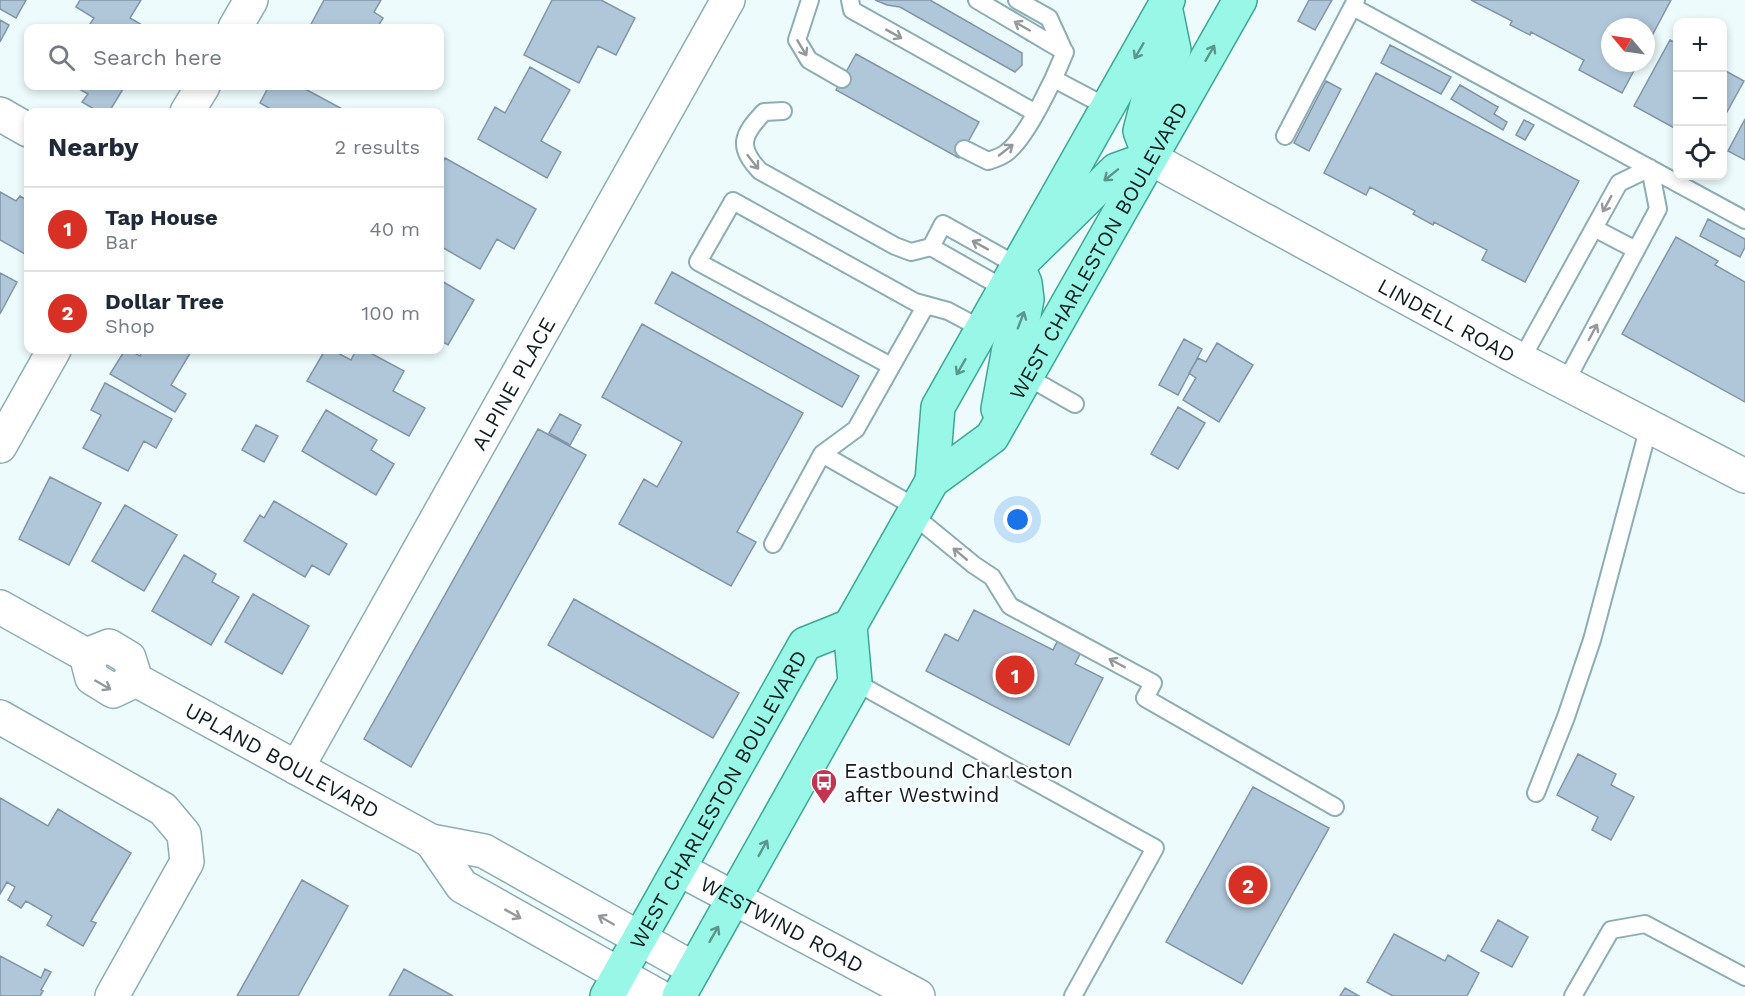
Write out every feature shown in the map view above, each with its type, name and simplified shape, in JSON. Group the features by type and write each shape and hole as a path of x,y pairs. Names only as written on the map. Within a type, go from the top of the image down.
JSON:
{"main road":[{"name":"WEST CHARLESTON BOULEVARD","path":"613,985 805,644 850,626 921,501 992,437 1239,0"},
{"name":"WEST CHARLESTON BOULEVARD","path":"921,501 938,407 1166,3"},
{"path":"992,437 1010,348 1024,315 1026,291 1012,277 1116,170 1150,158 1140,130 1149,96 1174,50 1166,3"},
{"path":"686,982 855,682 850,626"}],"street":[{"path":"237,24 250,0"},
{"name":"ALPINE PLACE","path":"297,768 728,0"},
{"path":"189,108 200,90"},
{"path":"0,114 24,128"},
{"name":"LINDELL ROAD","path":"1150,158 1521,360 1745,476"},
{"path":"0,446 52,354"},
{"name":"UPLAND BOULEVARD","path":"0,607 86,655 92,678 113,691 136,680 431,841 484,850 639,939 686,982"},
{"path":"0,717 163,808 184,834 187,862 112,996"},
{"name":"UPLAND BOULEVARD","path":"431,841 462,886 613,985 658,996"},
{"name":"WESTWIND ROAD","path":"679,869 918,996"}],"lane":[{"path":"810,0 797,40 809,60 842,80"},
{"path":"850,0 852,10 1034,112"},
{"path":"977,0 1065,52"},
{"path":"964,149 988,161 1005,153 1021,137 1054,79 1065,52 1049,18 1017,0"},
{"path":"1285,136 1355,4 1745,220"},
{"path":"1054,79 1107,107"},
{"path":"783,111 764,112 747,129 744,147 748,159 760,171 895,246 911,252 931,247 1012,277"},
{"path":"1521,360 1618,183 1650,168"},
{"path":"1565,383 1658,209 1650,168"},
{"path":"891,366 698,262 733,201 915,302 948,311 982,329"},
{"path":"931,247 943,224 1012,277"},
{"path":"1594,228 1636,250"},
{"path":"773,544 822,454 856,429 926,305"},
{"path":"1026,376 1075,404"},
{"path":"1536,793 1566,717 1592,640 1649,426"},
{"path":"822,454 921,501 974,565 992,577 1010,606 1153,683 1145,698 1335,807"},
{"path":"855,682 1155,848 1073,996"},
{"path":"1573,996 1611,930 1645,924 1745,977"}],"building":[{"path":"0,0 26,0 16,18 0,9"},
{"path":"80,0 141,0 130,18 140,24 90,24 94,18 76,7"},
{"path":"324,0 381,0 374,12 383,18 379,24 311,24"},
{"path":"552,0 601,0 635,18 616,55 598,46 579,83 524,55"},
{"path":"875,0 930,0 1022,53 1022,65 1015,72 900,7"},
{"path":"1309,0 1332,0 1315,30 1298,21"},
{"path":"1471,0 1671,0 1655,30 1655,18 1601,18 1601,72 1633,72 1622,93 1579,70 1584,60 1531,32 1530,35 1510,25 1512,21"},
{"path":"0,20 9,25 0,42"},
{"path":"1670,40 1673,42 1673,127 1634,106 1653,72 1655,72 1655,68"},
{"path":"1390,45 1451,77 1441,94 1381,63"},
{"path":"856,54 979,122 959,158 836,90"},
{"path":"530,67 570,90 541,141 561,152 547,178 478,139 495,107 505,113"},
{"path":"1727,72 1744,81 1727,112"},
{"path":"1376,73 1579,181 1525,282 1482,260 1487,250 1434,222 1433,225 1413,214 1415,211 1370,187 1366,195 1324,173"},
{"path":"1326,81 1341,89 1309,151 1294,143"},
{"path":"1460,85 1498,107 1494,114 1507,122 1503,130 1451,99"},
{"path":"81,90 122,90 111,108 92,108 82,102 88,94"},
{"path":"267,90 307,90 340,108 269,108 260,103"},
{"path":"1745,119 1745,160 1728,151"},
{"path":"1524,120 1534,125 1525,140 1516,135"},
{"path":"445,158 536,209 514,249 497,239 480,269 444,248"},
{"path":"0,192 16,201 20,196 24,198 24,253 0,240"},
{"path":"1708,219 1745,239 1745,247 1740,257 1700,236"},
{"path":"1676,237 1718,261 1715,265 1745,282 1745,402 1622,334"},
{"path":"672,272 859,376 842,407 655,303"},
{"path":"0,273 17,282 0,314"},
{"path":"444,282 474,300 448,345 444,342"},
{"path":"642,324 803,413 737,532 756,542 731,586 619,524 644,479 657,487 682,442 602,397"},
{"path":"1184,339 1202,349 1178,395 1159,385"},
{"path":"1217,343 1253,365 1219,422 1183,400 1196,378 1189,373 1198,358 1206,362"},
{"path":"122,354 140,356 141,354 190,354 171,385 186,394 175,412 110,374"},
{"path":"323,354 340,354 351,360 354,354 372,354 404,371 393,391 425,408 409,436 307,381"},
{"path":"105,383 172,419 156,448 144,441 128,471 83,448 101,415 91,410"},
{"path":"1178,407 1205,423 1178,469 1151,454"},
{"path":"326,410 377,440 371,450 394,464 376,495 302,451"},
{"path":"560,414 581,425 570,445 549,433"},
{"path":"256,425 278,436 264,462 242,450"},
{"path":"538,429 586,455 411,767 364,739"},
{"path":"50,477 101,503 69,565 19,539"},
{"path":"274,501 347,544 329,575 312,565 305,577 244,541 260,515 264,518"},
{"path":"125,505 177,535 144,591 92,561"},
{"path":"184,555 216,574 212,582 239,597 211,645 152,611"},
{"path":"253,594 309,626 282,674 225,642"},
{"path":"574,599 739,693 713,738 548,645"},
{"path":"974,610 1053,650 1059,638 1082,650 1075,664 1103,678 1069,745 926,671 945,634 958,641"},
{"path":"1578,754 1616,774 1611,785 1634,797 1611,840 1592,830 1598,817 1557,795"},
{"path":"1253,787 1329,828 1242,984 1166,942"},
{"path":"0,798 48,826 58,809 131,853 91,921 96,923 83,946 47,925 52,916 26,901 21,908 8,900 15,887 7,882 0,894"},
{"path":"302,880 348,906 298,996 237,996"},
{"path":"1498,920 1528,937 1512,967 1481,951"},
{"path":"1394,934 1445,961 1448,955 1479,973 1467,996 1393,996 1367,982"},
{"path":"0,956 41,978 45,969 51,972 40,996 0,996"},
{"path":"404,969 453,996 389,996"},
{"path":"1345,988 1359,996 1340,996"}],"place":[{"name":"Tap House","path":"1015,675"},
{"name":"Eastbound Charleston after Westwind","path":"824,805"},
{"name":"Dollar Tree","path":"1248,885"}]}
